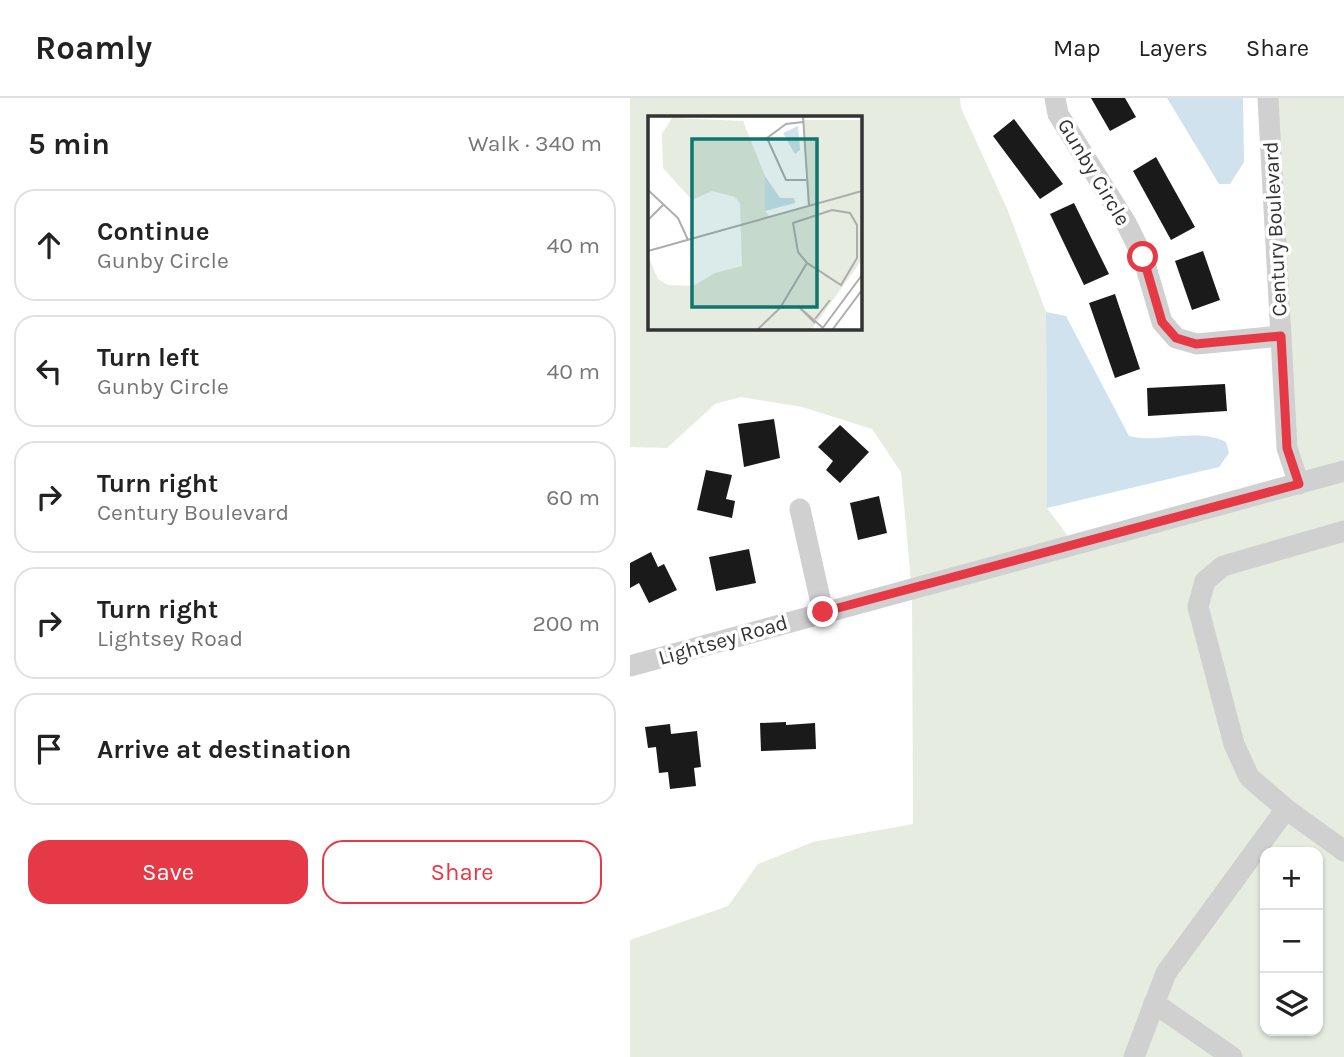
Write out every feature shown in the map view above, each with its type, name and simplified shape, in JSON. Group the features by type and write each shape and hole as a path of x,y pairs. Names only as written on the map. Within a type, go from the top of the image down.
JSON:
{"street":[{"name":"Gunby Circle","path":"1055,98 1058,114 1126,223 1143,257 1168,331 1186,343 1196,344 1281,336"},
{"name":"Century Boulevard","path":"1268,98 1287,448 1299,484"},
{"name":"Lightsey Road","path":"630,666 1344,471"},
{"path":"800,509 823,612"},
{"path":"1344,531 1223,566 1205,581 1198,607 1234,744 1249,777 1286,809 1344,851"},
{"path":"1134,1057 1166,973 1286,809"},
{"path":"1154,1003 1232,1057"}],"shaded area":[{"path":"630,98 960,98 961,108 1008,211 1046,312 1047,508 1076,547 1292,487 1269,98 1344,98 1344,1057 630,1057 630,940 728,906 758,864 813,842 913,824 912,592 901,472 872,429 802,407 741,397 715,404 667,448 630,447"}],"water":[{"path":"1167,98 1243,98 1244,162 1230,184 1219,184"},
{"path":"1046,312 1066,316 1129,436 1202,436 1226,442 1229,453 1219,467 1047,508"}],"building":[{"path":"1091,98 1125,98 1136,117 1110,131"},
{"path":"1014,119 1063,184 1040,199 993,136"},
{"path":"1156,157 1195,227 1171,240 1133,171"},
{"path":"1074,203 1109,274 1084,285 1050,214"},
{"path":"1203,251 1220,300 1192,310 1175,261"},
{"path":"1115,294 1140,369 1115,378 1089,303"},
{"path":"1225,384 1227,411 1148,416 1147,388"},
{"path":"774,419 780,458 744,467 738,424"},
{"path":"840,425 869,452 840,483 826,470 833,461 818,447"},
{"path":"706,470 732,475 726,499 735,501 732,518 697,510"},
{"path":"879,496 887,533 858,540 850,503"},
{"path":"749,549 756,583 716,591 709,557"},
{"path":"651,552 658,567 664,564 677,590 649,603 639,583 630,588 630,563"},
{"path":"786,722 786,725 815,723 816,749 761,751 760,723"},
{"path":"670,724 671,734 697,731 701,767 694,768 696,786 670,789 668,772 659,773 656,747 648,748 645,727"}],"route":[{"path":"823,612 1299,484 1287,448 1281,336 1196,344 1176,338 1162,322 1143,257"}]}
